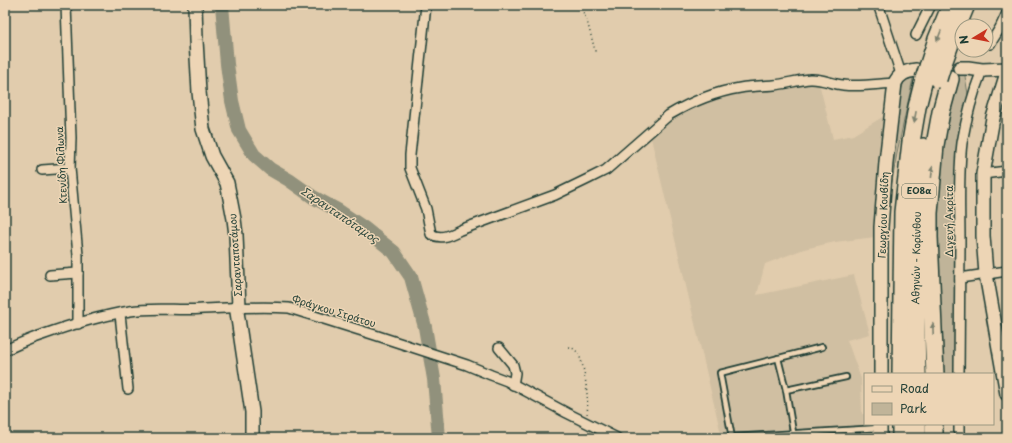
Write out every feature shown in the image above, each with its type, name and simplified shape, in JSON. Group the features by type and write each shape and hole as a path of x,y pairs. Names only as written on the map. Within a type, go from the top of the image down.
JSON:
{"highway":[{"name":"Αθηνών - Κορίνθου","path":"901,373 902,230 906,177 917,107 939,72 937,39 951,5"},
{"name":"Αθηνών - Κορίνθου","path":"917,373 915,305 918,206 924,144 939,72 966,5"},
{"path":"970,18 976,5"},
{"path":"934,373 929,213 935,145 941,112 939,72 954,51"},
{"path":"891,373 892,251 902,230"},
{"path":"901,425 901,438"},
{"path":"917,425 917,438"},
{"path":"934,425 934,438"}],"street":[{"name":"Κτενίδη Φίλωνα","path":"66,5 71,138 70,168 78,255 78,324"},
{"name":"Σαρανταποτάμου","path":"195,5 199,92 203,129 212,156 227,183 236,234 239,307 237,312 252,412 252,438"},
{"path":"426,5 410,155 410,168 426,209 431,234 439,237 445,237 556,194 606,170 669,115 695,101 717,93 740,88 775,85 811,78 841,85 853,86 898,78 909,71 939,72 968,68 982,70 1007,69"},
{"path":"916,35 931,5"},
{"path":"879,8 898,78"},
{"path":"994,38 1007,13"},
{"name":"Διγενή Ακρίτα","path":"959,373 960,188 962,145 976,84 982,70"},
{"path":"1007,72 993,118 983,174 983,236 986,274 1005,369 1007,394"},
{"name":"Γεωργίου Κουβίδη","path":"881,373 881,227 886,162 898,78"},
{"path":"42,170 70,168"},
{"path":"983,174 1007,171"},
{"path":"960,278 1007,271"},
{"path":"50,275 78,273"},
{"name":"Φράγκου Στράτου","path":"5,350 40,336 78,324 110,315 141,310 202,310 239,307 288,308 467,365 507,381 617,438"},
{"path":"120,314 128,389"},
{"path":"499,348 513,365 515,373 513,385"},
{"path":"959,425 959,438"}],"lane":[{"path":"822,347 720,373 732,437 884,430"},
{"path":"778,358 786,390 794,435"},
{"path":"786,390 846,377"}],"path":[{"path":"580,5 587,21 596,54"},
{"path":"569,347 576,350 584,371 588,409 585,422"}],"shaded area":[{"path":"819,83 833,139 853,135 884,116 875,237 835,242 804,249 765,264 757,295 854,275 870,334 847,340 861,379 862,414 864,414 864,425 872,425 872,438 722,438 651,138 680,114 699,105 736,93"}],"green space":[{"path":"959,73 965,76 968,101 956,163 954,373 939,373 938,213 944,144"},
{"path":"914,74 891,187 896,124 901,90 907,77"}],"waterway":[{"name":"Σαρανταπόταμος","path":"222,5 232,101 239,130 254,155 270,169 364,228 394,252 411,277 425,327 434,379 439,438"}]}
